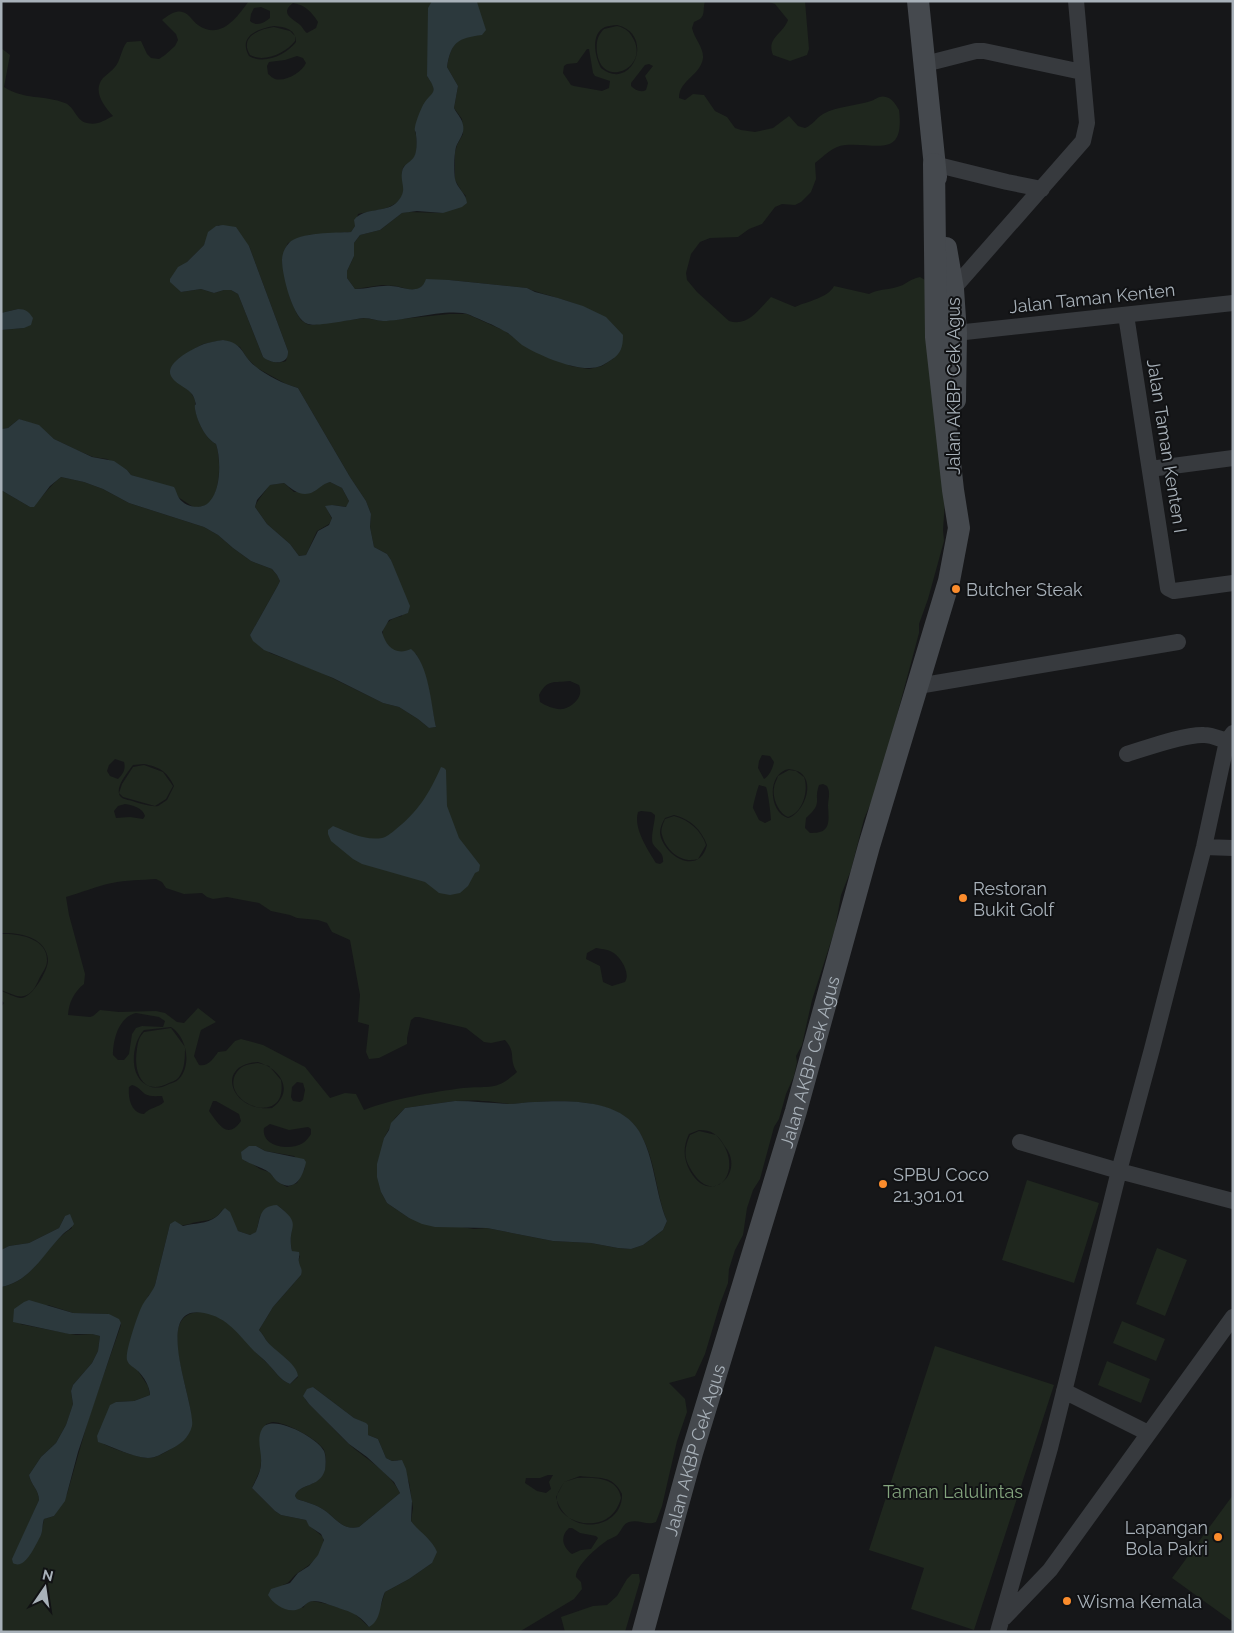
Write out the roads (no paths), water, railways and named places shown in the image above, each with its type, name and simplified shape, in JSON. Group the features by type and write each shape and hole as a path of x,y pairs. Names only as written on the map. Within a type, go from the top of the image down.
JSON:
{"main road":[{"name":"Jalan AKBP Cek Agus","path":"918,1 934,164 953,289 956,333 953,490"},
{"name":"Jalan AKBP Cek Agus","path":"643,1632 692,1453 796,1110 869,846 949,581 959,528 936,337 934,164"}],"street":[{"path":"953,289 1084,141 1087,123 1076,1"},
{"path":"925,64 976,51 984,51 1082,72"},
{"path":"934,164 1007,182 1042,188"},
{"name":"Jalan Taman Kenten","path":"956,333 1233,303"},
{"name":"Jalan Taman Kenten I","path":"1126,315 1167,584 1169,589 1174,590 1233,583"},
{"path":"1150,468 1233,458"},
{"path":"918,686 1178,642"},
{"path":"1000,1626 1050,1448 1119,1172 1204,847 1230,737 1198,735 1168,741 1126,754"},
{"path":"1204,847 1233,848"},
{"path":"1020,1142 1119,1172 1233,1201"},
{"path":"1000,1626 1050,1570 1233,1317"},
{"path":"1064,1391 1148,1433"}],"place":[{"name":"Butcher Steak","path":"956,589"},
{"name":"Restoran Bukit Golf","path":"963,898"},
{"name":"SPBU Coco 21.301.01","path":"883,1184"},
{"name":"Lapangan Bola Pakri","path":"1218,1537"},
{"name":"Wisma Kemala","path":"1067,1601"}],"park label":[{"name":"Taman Lalulintas","path":"953,1491"}]}
